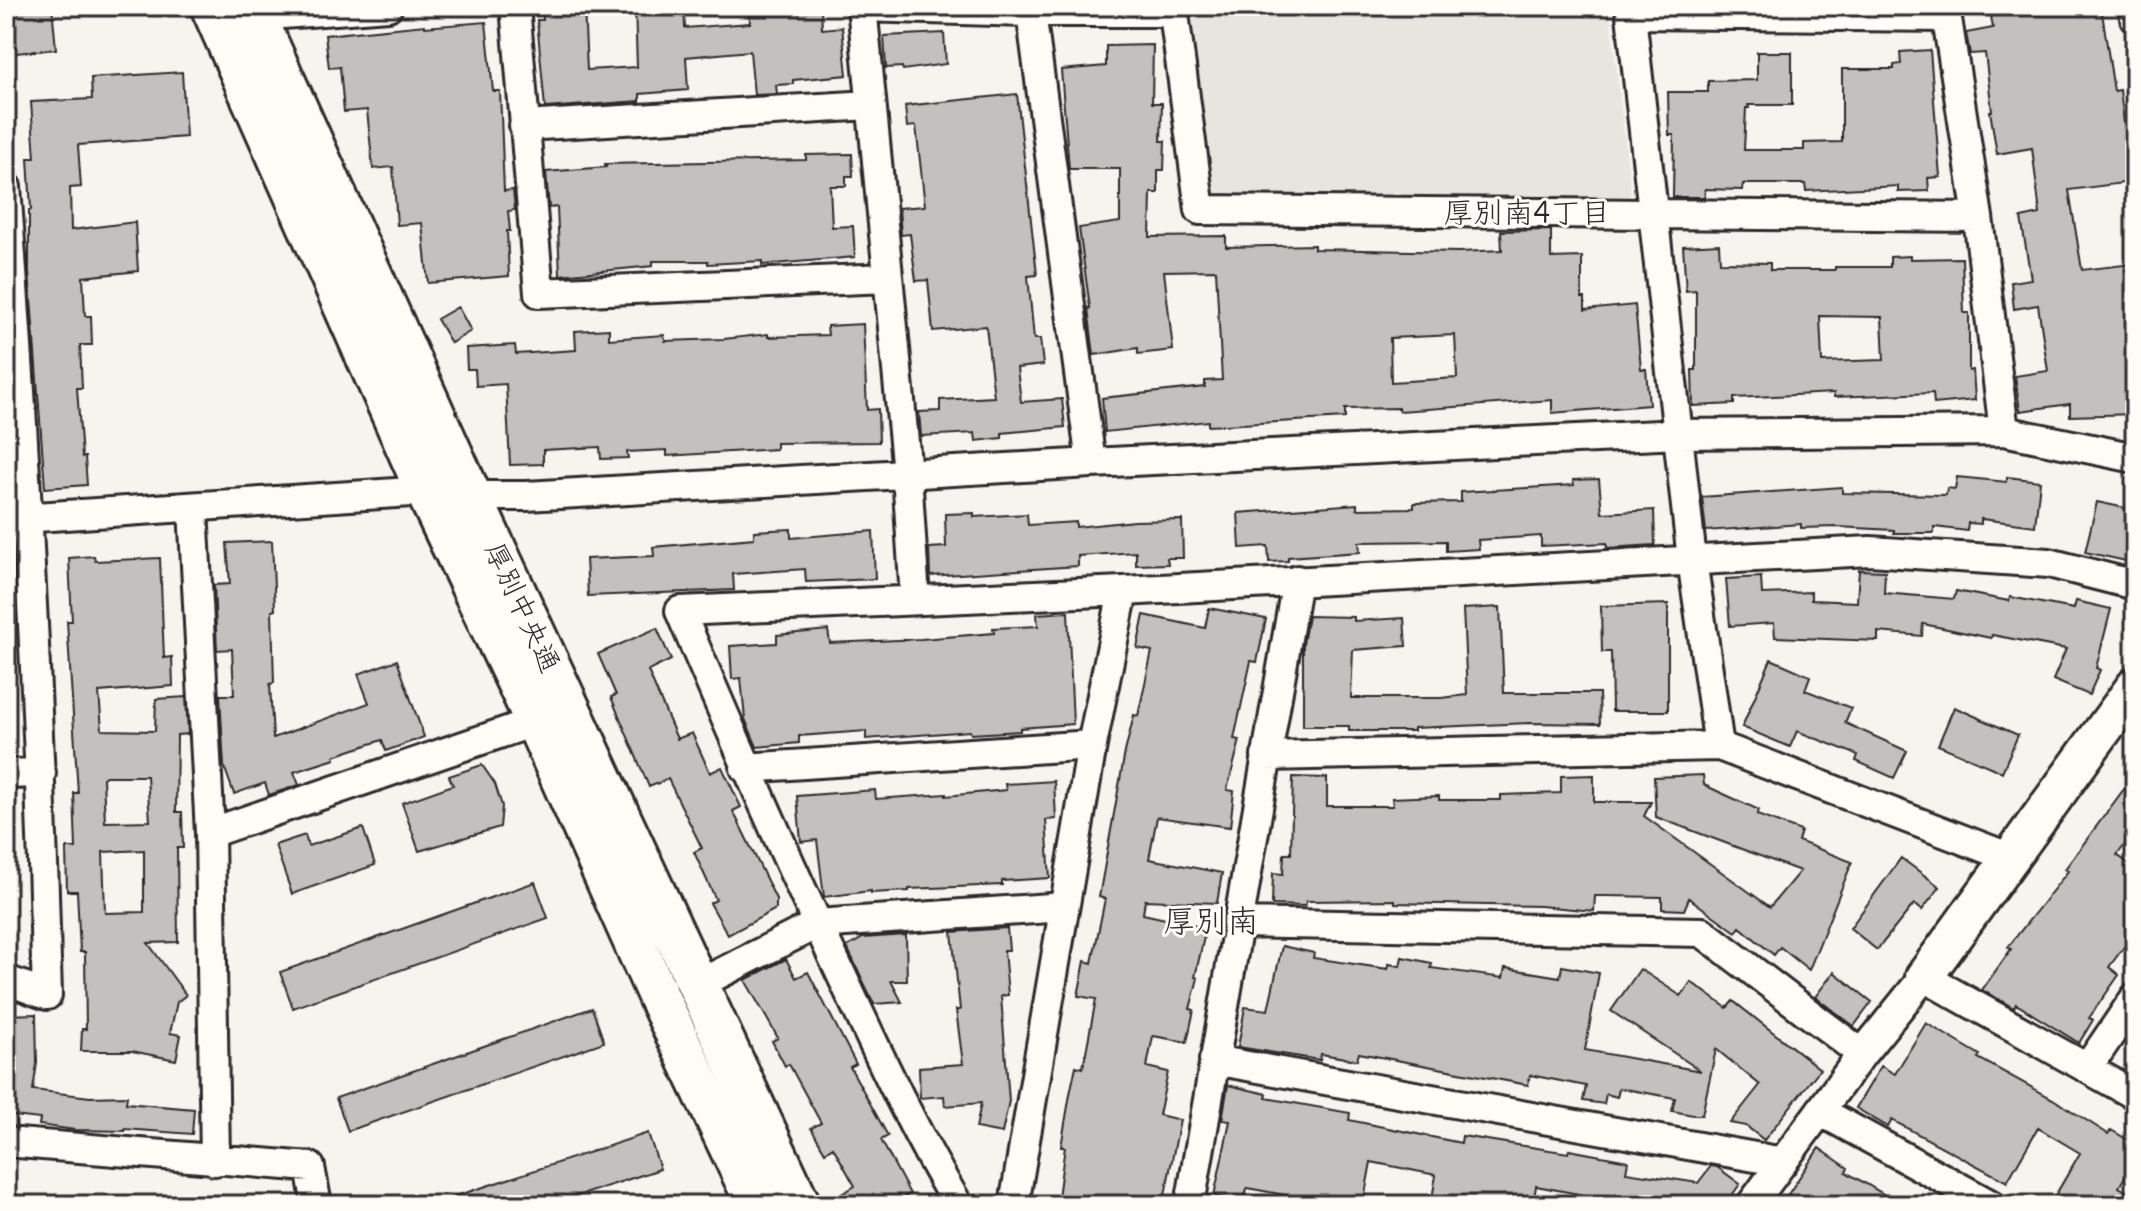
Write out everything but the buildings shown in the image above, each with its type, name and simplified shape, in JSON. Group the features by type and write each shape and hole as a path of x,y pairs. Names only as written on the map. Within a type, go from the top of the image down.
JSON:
{"main road":[{"name":"厚別中央通","path":"211,6 426,491 553,716 697,985 798,1204"},
{"name":"厚別中央通","path":"254,11 471,496 658,996 757,1205"}],"street":[{"path":"254,11 388,6"},
{"path":"515,6 539,293 887,278"},
{"path":"915,600 907,473 862,6 1031,12 1173,9 1200,210 1978,217"},
{"path":"2133,6 2135,18"},
{"path":"1719,746 1692,560 1630,10 1945,11 1978,217 2004,431"},
{"path":"1031,12 1091,463"},
{"path":"524,126 870,105"},
{"path":"6,187 18,519 41,773 47,995 6,980"},
{"path":"18,519 426,491 471,496 526,496 1091,463 1679,434 2004,431 2135,458"},
{"path":"193,508 210,833 215,1161"},
{"path":"958,1205 887,1073 817,924 745,768 680,611 1870,551 2049,563 2135,585"},
{"path":"1190,1205 1297,580"},
{"path":"1014,1205 1092,745 1123,591"},
{"path":"1751,1205 1862,1054 1924,977 2135,686"},
{"path":"210,833 553,716"},
{"path":"745,768 1092,745"},
{"path":"1266,756 1719,746 2011,858"},
{"path":"6,774 41,773"},
{"path":"697,985 817,924 1064,907"},
{"path":"1237,923 1702,932 1862,1054"},
{"path":"1924,977 2135,1095"},
{"path":"2088,1067 2135,998"},
{"path":"1214,1060 1783,1162"},
{"path":"1820,1111 1991,1205"},
{"path":"6,1142 310,1167 317,1205"}],"shaded area":[{"path":"1188,6 1609,6 1631,194 1623,202 1223,202 1211,190"}],"district":[{"name":"厚別南4丁目","path":"1527,213"},
{"name":"厚別南","path":"1211,921"}]}
